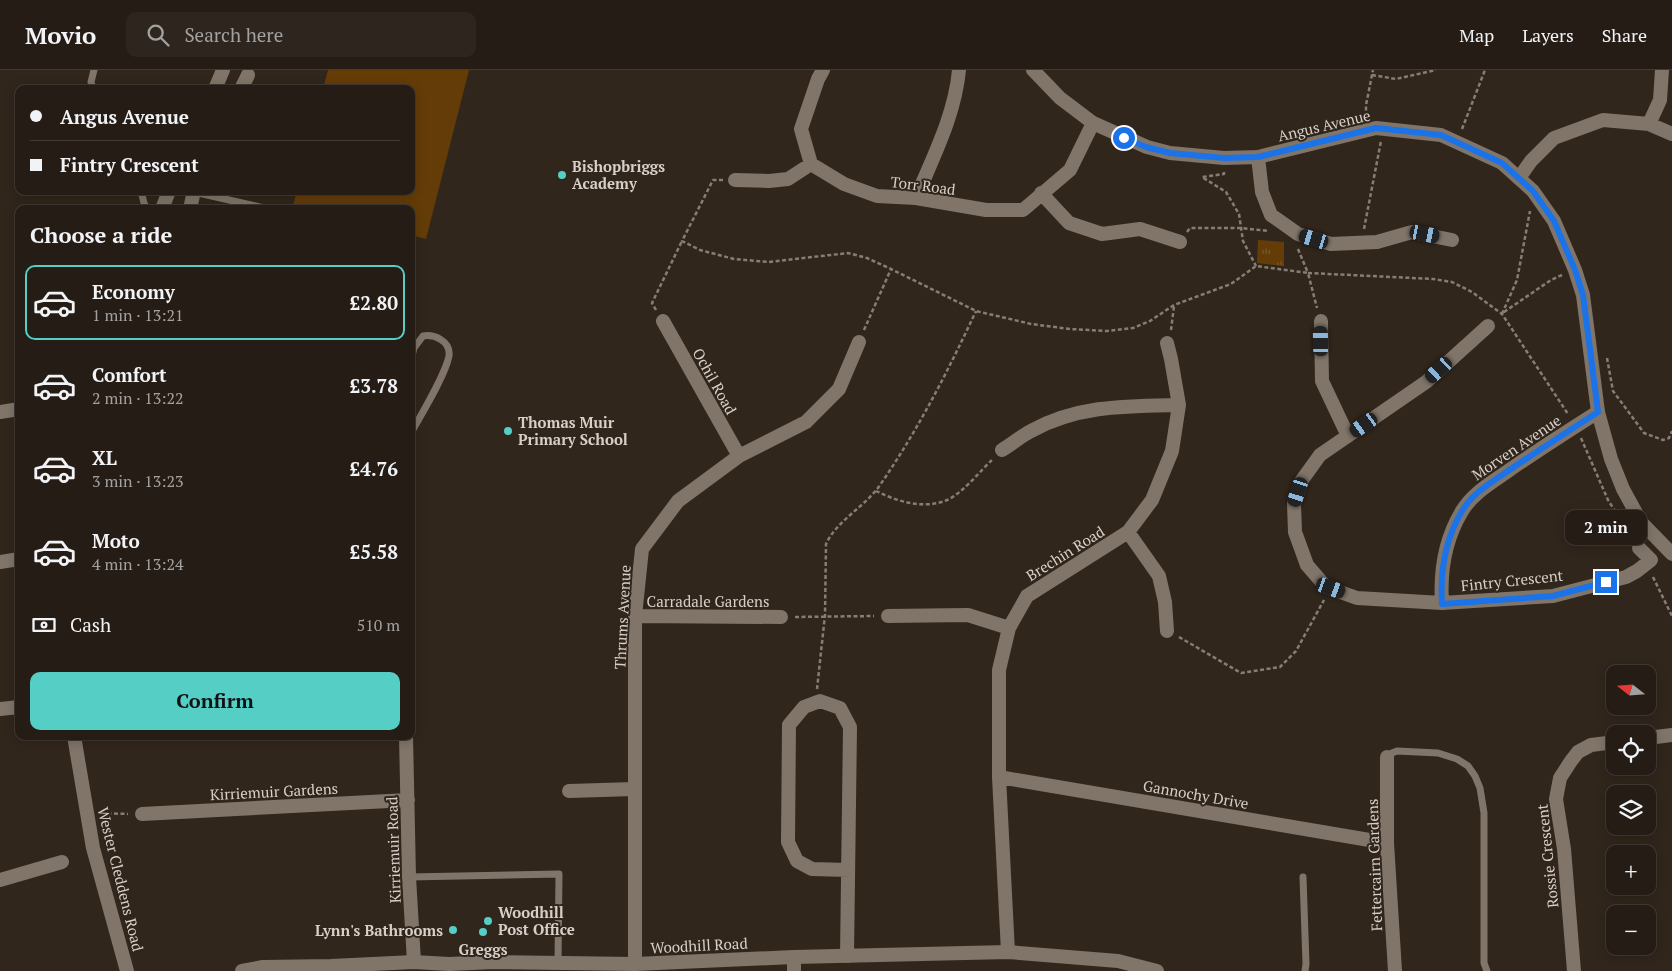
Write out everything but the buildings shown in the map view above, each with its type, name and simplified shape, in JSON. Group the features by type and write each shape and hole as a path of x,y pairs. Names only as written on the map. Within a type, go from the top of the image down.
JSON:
{"street":[{"path":"217,85 223,70"},
{"path":"735,180 769,181 788,179 811,164 801,129 822,70"},
{"path":"916,198 940,143 957,89 959,70"},
{"name":"Angus Avenue","path":"1033,70 1060,98 1093,123 1146,147 1170,153 1224,158 1258,157 1376,128 1441,135 1502,163 1533,191 1554,221 1575,270 1583,295 1598,412 1611,459 1623,489 1641,522 1672,554"},
{"path":"1649,124 1660,100 1662,70"},
{"path":"243,85 248,75"},
{"path":"1519,178 1531,161 1554,138 1603,120 1649,124 1672,134"},
{"name":"Torr Road","path":"811,164 844,184 877,196 916,198 986,210 1023,210 1070,170 1093,123"},
{"path":"1258,157 1262,192 1271,215 1298,234 1331,244 1377,242 1412,232 1452,240"},
{"path":"1041,193 1068,223 1102,234 1140,229 1180,242"},
{"name":"Ochil Road","path":"663,321 739,456"},
{"path":"1321,321 1322,381 1348,436"},
{"name":"Fintry Crescent","path":"1488,326 1426,382 1320,455 1302,480 1294,504 1295,532 1307,565 1326,587 1357,598 1442,604 1553,596 1626,577 1646,564"},
{"name":"Thrums Avenue","path":"635,964 635,616 642,549 678,501 739,456 806,422 840,389 859,342"},
{"name":"Brechin Road","path":"1008,952 999,777 999,670 1009,628 1027,596 1128,532 1152,500 1172,451 1179,405 1167,344"},
{"path":"1002,450 1031,431 1064,416 1110,406 1179,405"},
{"path":"0,412 15,410"},
{"name":"Morven Avenue","path":"1442,604 1441,582 1444,558 1451,535 1462,511 1475,494 1529,456 1598,412"},
{"path":"1128,532 1159,576 1165,602 1167,631"},
{"path":"1639,548 1651,560 1646,564"},
{"path":"0,562 15,560"},
{"path":"888,616 968,615 1009,628"},
{"name":"Carradale Gardens","path":"635,616 781,617"},
{"path":"846,956 848,870 850,727 840,708 820,702 804,708 789,725 788,842 797,861 812,869 848,870"},
{"path":"0,709 15,707"},
{"path":"1656,737 1672,735"},
{"name":"Wester Cleddens Road","path":"75,740 93,848 127,971"},
{"name":"Kirriemuir Road","path":"406,740 409,877 414,962"},
{"name":"Rossie Crescent","path":"1574,971 1564,849 1556,799 1560,778 1578,752 1591,745 1606,743"},
{"name":"Fettercairn Gardens","path":"1387,758 1387,843 1395,971"},
{"name":"Gannochy Drive","path":"999,777 1387,843"},
{"path":"569,792 634,789"},
{"name":"Kirriemuir Gardens","path":"142,814 408,800"},
{"path":"0,880 62,862"},
{"name":"Woodhill Road","path":"242,971 263,967 331,969 414,962 494,967 558,963 635,964 794,956 1008,952 1118,961 1157,971"},
{"path":"794,956 794,971"}],"lane":[{"path":"92,85 94,70"},
{"path":"207,195 251,205"},
{"path":"415,347 423,336 432,335 445,342 449,354 444,370 415,425"},
{"path":"1387,758 1397,751 1438,753 1457,759 1468,766 1475,776 1482,794 1484,813 1484,963 1487,971"},
{"path":"409,877 559,874 558,963"},
{"path":"1303,877 1305,971"}],"path":[{"path":"1366,131 1366,105 1373,70"},
{"path":"1372,75 1396,79 1436,70"},
{"path":"1458,142 1485,70"},
{"path":"1362,243 1383,129"},
{"path":"1224,158 1224,174 1202,177 1226,192 1239,214 1242,241 1256,266"},
{"path":"663,321 652,303 713,180 735,180"},
{"path":"1502,314 1517,280 1533,191"},
{"path":"1180,242 1190,228 1241,228 1275,232"},
{"path":"682,241 700,250 734,259 769,262 848,253 867,258 976,311 1031,324 1107,331 1133,328 1150,321 1174,305 1230,284 1256,266 1308,273 1433,279 1452,282 1472,292 1502,314 1576,426 1608,500 1639,548"},
{"path":"859,342 891,269"},
{"path":"1488,326 1502,314 1552,280 1575,270"},
{"path":"1308,273 1321,321"},
{"path":"1167,344 1173,324 1174,305"},
{"path":"815,703 825,616 826,544 830,534 876,491 916,431 954,359 976,311"},
{"path":"1606,353 1612,391 1644,433 1664,440 1669,438 1672,431"},
{"path":"876,491 893,499 907,502 939,503 948,500 958,493 1002,450"},
{"path":"1646,564 1672,616"},
{"path":"1167,631 1188,641 1241,673 1280,667 1296,651 1331,588"},
{"path":"781,617 888,616"},
{"path":"87,813 142,814"}],"green space":[{"path":"328,70 469,70 426,239 415,236 415,205 293,205 296,195 415,195 415,85 324,85"},
{"path":"1258,240 1284,242 1284,266 1257,263"}],"place":[{"name":"Bishopbriggs Academy","path":"562,175"},
{"name":"Thomas Muir Primary School","path":"508,431"},
{"name":"Woodhill Post Office","path":"488,921"},
{"name":"Lynn's Bathrooms","path":"453,930"},
{"name":"Greggs","path":"483,932"}],"route":[{"path":"1124,138 1146,147 1170,153 1224,158 1258,157 1376,128 1441,135 1502,163 1533,191 1554,221 1575,270 1583,295 1598,412 1529,456 1475,494 1462,511 1451,535 1444,558 1441,582 1442,604 1553,596 1606,582"}]}
